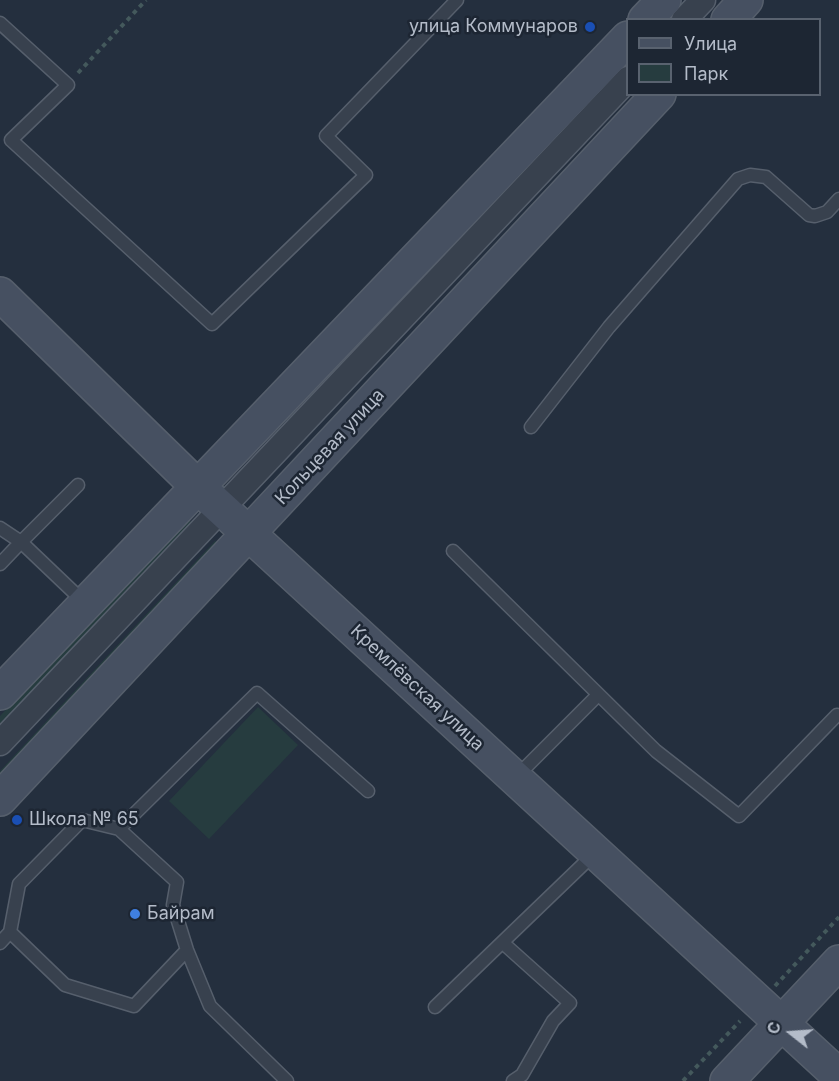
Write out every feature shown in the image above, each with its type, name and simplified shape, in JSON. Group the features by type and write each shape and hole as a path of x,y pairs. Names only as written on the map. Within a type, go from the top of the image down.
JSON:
{"main road":[{"path":"647,18 664,0"},
{"path":"730,18 746,0"},
{"path":"0,693 86,604 210,498 626,39"},
{"name":"Кольцевая улица","path":"0,799 657,96"},
{"name":"Кремлёвская улица","path":"0,294 210,498 839,1076"},
{"path":"727,1081 839,962"}],"street":[{"path":"686,18 703,0"},
{"path":"0,743 210,498 626,81"}],"lane":[{"path":"0,23 68,85 11,140 212,324 366,175 326,136 457,0"},
{"path":"531,427 609,327 738,179 750,175 766,177 809,215 822,215 839,199"},
{"path":"0,564 78,485"},
{"path":"0,528 21,542 86,604"},
{"path":"453,551 656,751 739,816 837,715"},
{"path":"119,829 257,693 368,791"},
{"path":"515,778 598,695"},
{"path":"0,943 10,932 19,884 82,820 119,829 177,882 173,905 187,950 210,1006 287,1081"},
{"path":"435,1007 596,852"},
{"path":"10,932 65,985 134,1006 187,950"},
{"path":"503,943 570,1003 553,1021 522,1075 513,1081"}],"path":[{"path":"68,85 146,0"}],"green space":[{"path":"187,518 195,526 0,734 0,716"},
{"path":"215,541 225,549 0,789 0,771"},
{"path":"258,707 298,745 209,839 169,801"}],"place":[{"name":"улица Коммунаров","path":"590,27"},
{"name":"Школа № 65","path":"17,820"},
{"name":"Байрам","path":"135,914"}]}
